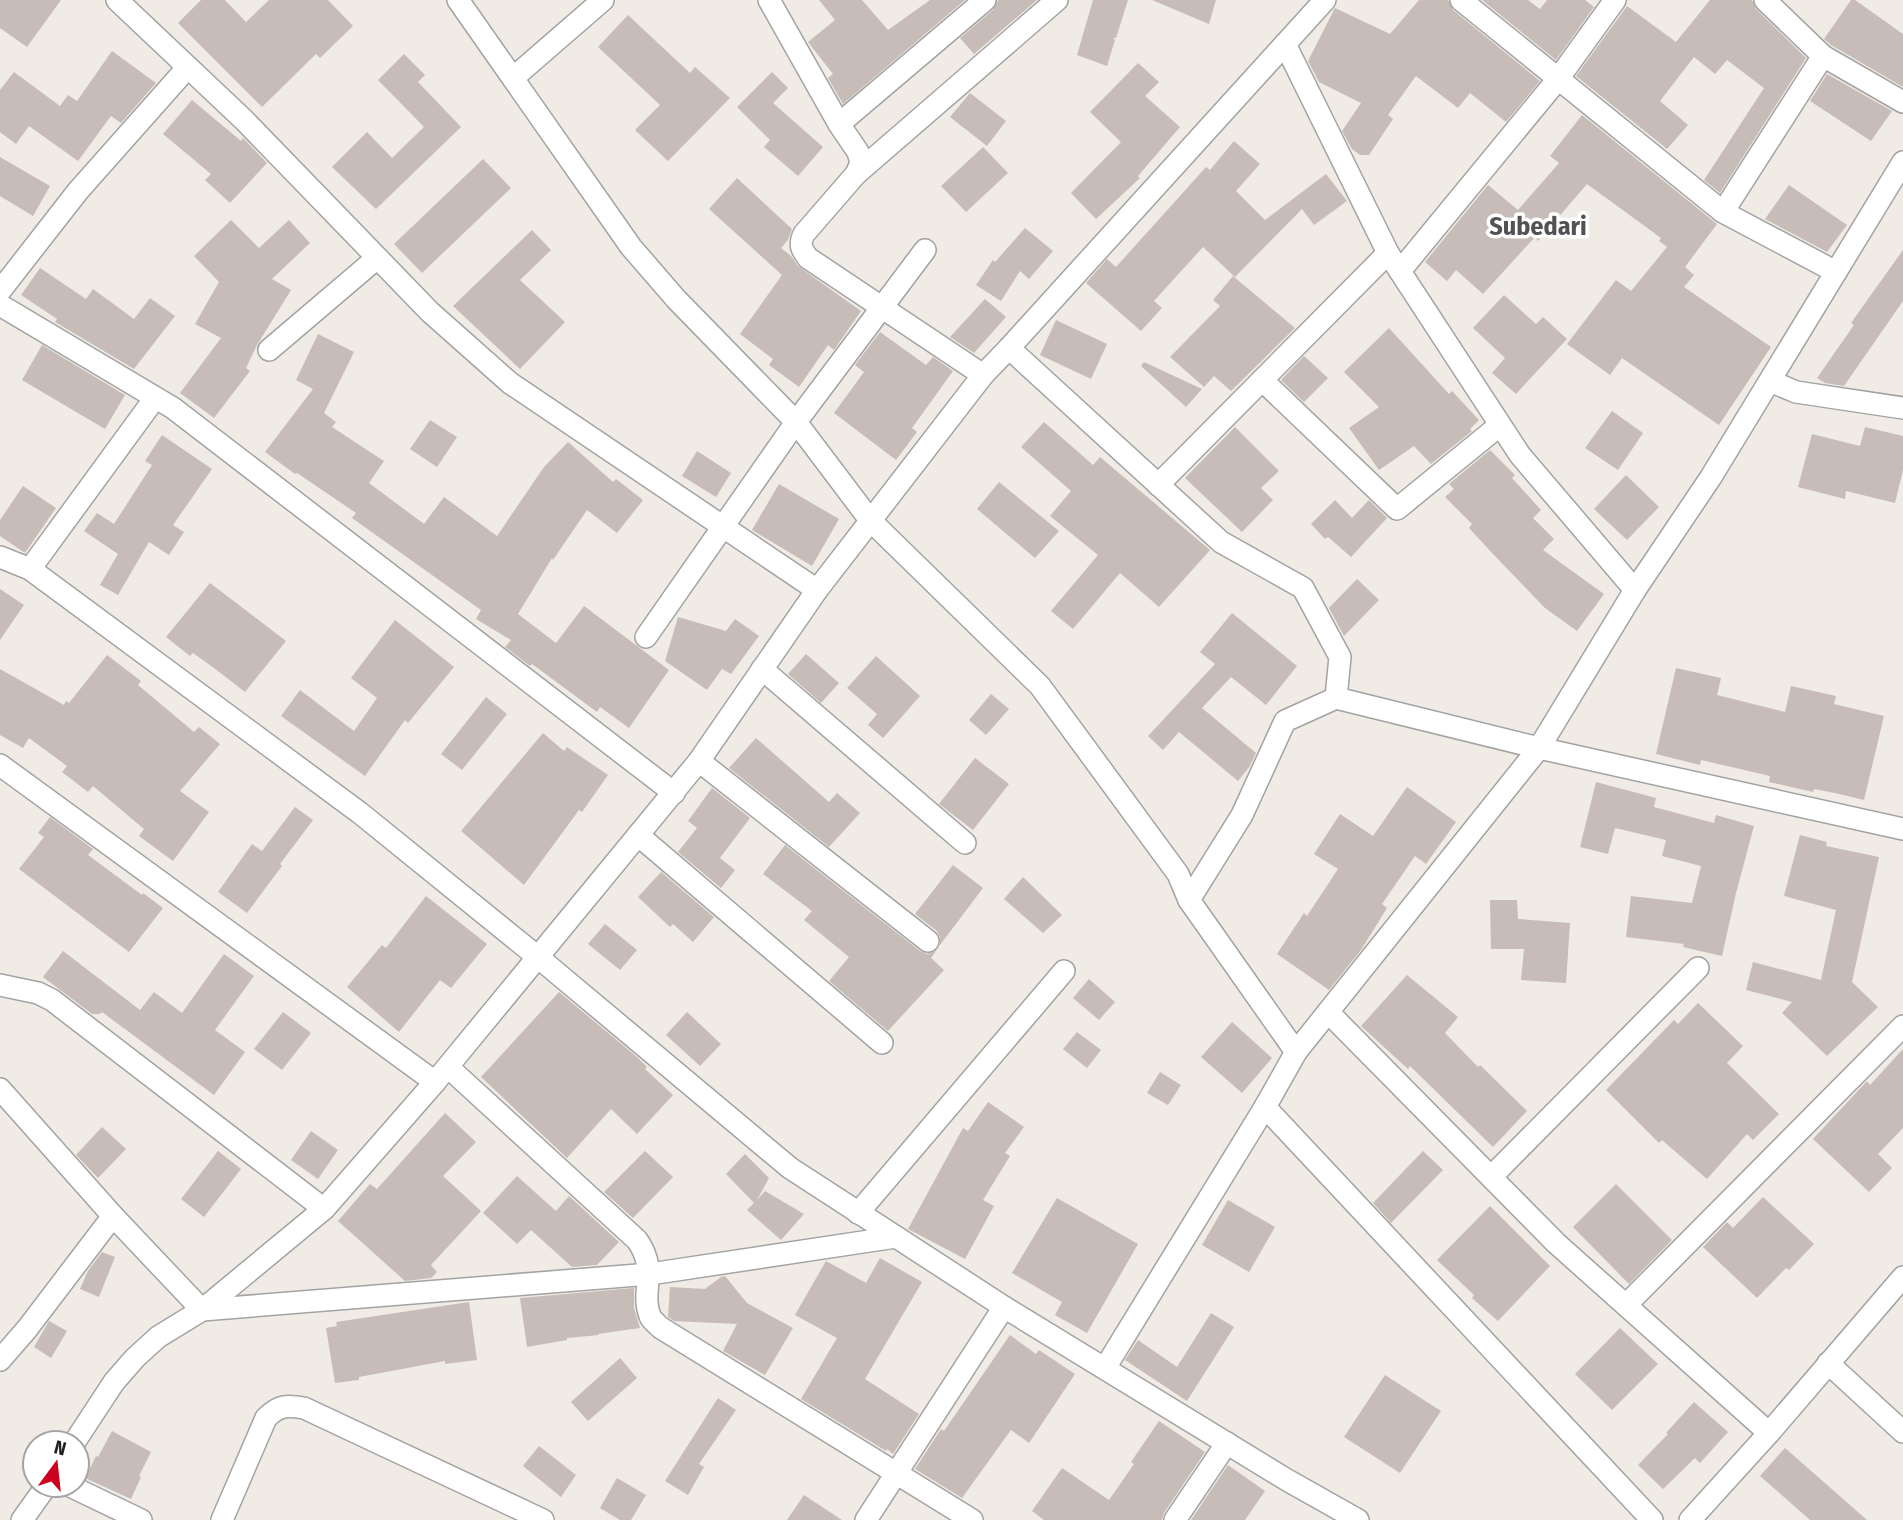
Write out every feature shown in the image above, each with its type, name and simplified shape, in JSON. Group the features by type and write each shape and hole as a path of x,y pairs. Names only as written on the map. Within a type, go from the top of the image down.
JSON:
{"street":[{"path":"117,0 244,120 430,312 510,383 817,590"},
{"path":"458,0 631,247 676,299 796,422 870,520 1040,685 1178,874 1189,900 1296,1052"},
{"path":"513,78 603,0"},
{"path":"839,124 985,0"},
{"path":"983,375 808,258 800,242 856,174 1058,0"},
{"path":"1461,0 1723,212 1836,272"},
{"path":"1158,485 1262,380 1394,262 1558,79 1615,0"},
{"path":"1765,0 1823,56 1903,102"},
{"path":"775,3 839,124 858,152 861,163 856,174"},
{"path":"83,1429 114,1382 135,1358 158,1337 202,1310 324,1209 442,1074 699,761 817,590 983,375 1285,44 1314,4"},
{"path":"1285,44 1394,262 1520,455 1634,590"},
{"path":"1723,212 1823,56"},
{"path":"3,283 78,191 188,67"},
{"path":"1105,1368 1296,1052 1539,748 1634,590 1711,477 1903,162"},
{"path":"646,637 796,422 925,250"},
{"path":"269,350 377,258"},
{"path":"0,305 173,408 674,793"},
{"path":"1009,348 1221,542 1303,588 1340,657 1336,698"},
{"path":"1262,380 1397,509 1500,425"},
{"path":"1770,381 1796,392 1903,408"},
{"path":"30,569 155,398"},
{"path":"0,556 30,569 360,813 539,958 790,1168 1004,1307 1358,1520"},
{"path":"762,669 965,843"},
{"path":"1189,900 1242,815 1285,721 1336,698 1539,748 1903,828"},
{"path":"699,761 928,941"},
{"path":"0,765 442,1074 629,1231 645,1251 650,1274 650,1318 661,1328 967,1519"},
{"path":"638,835 882,1043"},
{"path":"1491,1177 1698,968"},
{"path":"858,1213 1064,971"},
{"path":"0,985 38,993 52,1000 324,1209"},
{"path":"1328,1012 1556,1242 1769,1433"},
{"path":"1626,1305 1903,1026"},
{"path":"0,1089 113,1216 202,1310"},
{"path":"1265,1107 1652,1520"},
{"path":"0,1360 27,1329 113,1216"},
{"path":"202,1310 650,1274 896,1237"},
{"path":"1690,1520 1903,1277"},
{"path":"866,1520 1004,1307"},
{"path":"1828,1363 1903,1432"},
{"path":"222,1520 266,1418 275,1409 288,1405 304,1408 543,1520"},
{"path":"1175,1520 1227,1443"},
{"path":"91,1496 141,1520"},
{"path":"22,1520 37,1499"}],"building":[{"path":"0,0 61,0 27,47 0,28"},
{"path":"201,0 225,0 246,22 269,0 328,0 353,26 320,58 316,54 262,107 178,23"},
{"path":"819,0 862,0 888,30 930,0 965,0 843,104 828,78 833,74 808,42 835,20"},
{"path":"998,0 1037,0 974,54 960,38 993,10"},
{"path":"1093,0 1128,0 1116,38 1113,38 1115,40 1107,66 1077,55"},
{"path":"1152,0 1216,0 1209,24"},
{"path":"1419,0 1448,0 1453,10 1540,81 1506,122 1470,93 1458,108 1416,76 1388,115 1393,119 1369,155 1360,155 1352,149 1342,131 1361,103 1319,82 1308,61 1335,8 1390,34"},
{"path":"1482,0 1528,0 1540,9 1547,0 1585,0 1594,7 1556,60"},
{"path":"1710,0 1752,0 1756,9 1806,58 1720,193 1704,180 1764,88 1727,60 1715,74 1694,57 1660,101 1688,125 1667,149 1576,76 1627,6 1676,42"},
{"path":"1851,0 1855,0 1903,34 1903,87 1824,39"},
{"path":"628,15 690,73 695,67 730,98 668,161 635,130 660,105 598,47"},
{"path":"112,51 156,83 121,123 111,116 78,161 29,126 16,144 0,132 0,90 14,72 60,106 68,95 77,101"},
{"path":"404,54 425,75 418,82 461,127 376,209 332,167 367,132 392,158 424,127 378,80"},
{"path":"1138,63 1159,82 1145,96 1180,127 1138,176 1140,178 1096,219 1071,193 1121,142 1090,112"},
{"path":"772,72 788,88 773,103 823,147 798,176 764,147 770,140 737,107"},
{"path":"1827,74 1892,111 1871,141 1810,101"},
{"path":"970,93 1006,121 987,146 950,117"},
{"path":"192,100 241,141 243,138 267,163 230,203 205,180 211,174 163,134"},
{"path":"1582,115 1717,224 1685,267 1694,275 1684,287 1771,347 1719,425 1622,358 1610,375 1567,344 1616,280 1631,291 1667,247 1659,241 1661,238 1587,184 1538,241 1535,237 1483,294 1456,270 1447,281 1425,262 1488,185 1518,210 1559,163 1550,156"},
{"path":"1234,141 1260,164 1236,191 1265,220 1326,174 1347,201 1314,225 1302,209 1235,277 1203,247 1154,301 1162,308 1141,331 1086,283 1107,259 1116,267 1206,167 1210,170"},
{"path":"983,147 1008,173 966,212 941,186"},
{"path":"0,157 50,186 33,216 0,196"},
{"path":"483,159 511,188 422,273 394,244"},
{"path":"737,178 792,229 781,248 798,266 861,311 834,350 828,345 799,387 769,365 773,359 740,334 782,275 709,209"},
{"path":"1789,185 1847,225 1827,252 1765,219"},
{"path":"231,220 259,248 289,220 310,243 272,279 291,290 257,345 246,368 250,371 214,418 180,393 221,338 195,324 219,282 194,256"},
{"path":"1025,228 1053,251 1029,279 1020,271 1001,301 976,285 993,260 995,262"},
{"path":"532,230 551,250 520,280 565,322 520,369 453,306"},
{"path":"1903,250 1903,301 1844,386 1825,383 1817,378 1854,325 1851,323"},
{"path":"40,268 86,299 93,289 134,319 150,298 175,316 134,369 55,322 57,319 21,295"},
{"path":"1233,276 1295,328 1231,391 1214,376 1204,387 1170,357 1220,306 1213,300"},
{"path":"1504,295 1536,324 1543,317 1567,339 1516,394 1492,373 1505,358 1473,328"},
{"path":"985,299 1006,317 974,353 950,337"},
{"path":"1056,320 1107,344 1091,379 1040,355"},
{"path":"1389,328 1449,394 1452,391 1479,420 1470,429 1472,431 1431,464 1414,446 1379,470 1349,428 1379,407 1344,372"},
{"path":"880,332 926,365 933,357 953,371 912,428 917,432 896,460 834,413 864,372 855,365"},
{"path":"318,334 354,352 324,413 336,422 332,427 384,461 369,483 424,524 444,497 497,536 544,467 568,442 613,482 616,479 643,500 617,533 587,510 553,560 552,558 518,614 556,643 584,606 669,670 629,728 600,707 597,712 532,664 530,666 505,647 511,640 476,619 481,610 352,518 356,513 265,452 313,389 296,380"},
{"path":"42,345 125,395 105,429 22,380"},
{"path":"1304,356 1328,378 1304,402 1281,380"},
{"path":"1144,362 1202,389 1186,407 1141,366"},
{"path":"1612,411 1643,433 1618,470 1585,448"},
{"path":"430,420 457,437 437,467 410,449"},
{"path":"1044,422 1093,465 1100,457 1210,550 1159,607 1120,573 1073,629 1051,611 1098,555 1050,516 1071,491 1021,447"},
{"path":"1235,427 1279,471 1261,488 1273,500 1242,532 1185,478"},
{"path":"1865,427 1903,436 1903,470 1895,503 1846,491 1845,499 1798,487 1812,434 1860,446"},
{"path":"162,435 212,469 173,525 184,532 169,555 149,542 118,595 100,585 118,554 84,531 97,513 114,524 152,465 145,461"},
{"path":"1490,450 1515,475 1512,478 1541,510 1533,518 1554,539 1543,550 1604,594 1577,631 1545,608 1469,528 1472,524 1445,497 1454,489 1449,484"},
{"path":"697,451 731,473 716,497 682,476"},
{"path":"1626,475 1659,507 1627,540 1594,509"},
{"path":"999,482 1059,531 1035,558 977,509"},
{"path":"779,484 839,519 812,566 752,530"},
{"path":"23,486 56,508 25,553 0,536 0,520"},
{"path":"1335,500 1352,518 1369,500 1387,518 1351,557 1328,537 1325,539 1311,524"},
{"path":"1357,579 1379,600 1344,636 1329,608"},
{"path":"210,583 286,641 245,692 193,653 190,656 166,637"},
{"path":"0,589 24,605 0,640"},
{"path":"1232,613 1297,666 1266,705 1231,677 1202,708 1256,753 1238,781 1179,732 1163,750 1148,736 1215,664 1200,652"},
{"path":"678,617 726,631 735,619 759,636 731,674 722,669 707,690 665,661"},
{"path":"395,620 454,667 408,723 405,720 365,776 281,716 300,690 354,731 377,698 351,678"},
{"path":"806,654 839,683 821,703 788,674"},
{"path":"107,655 141,681 138,685 194,732 199,727 220,744 180,791 209,812 173,861 139,836 144,829 93,786 88,792 62,772 67,766 29,738 23,748 0,735 0,669 64,705 66,701 69,703"},
{"path":"876,656 920,696 883,738 868,725 877,714 847,688"},
{"path":"1676,668 1721,678 1717,695 1785,712 1791,686 1836,696 1834,704 1884,716 1864,800 1769,782 1770,776 1701,760 1700,765 1656,754"},
{"path":"991,694 1009,709 986,735 969,720"},
{"path":"486,697 507,714 462,770 441,754"},
{"path":"543,733 564,751 567,747 608,775 524,885 461,831"},
{"path":"756,738 829,802 837,793 860,813 829,847 729,768"},
{"path":"975,758 1009,784 973,830 939,804"},
{"path":"1596,782 1656,798 1654,807 1714,823 1716,815 1754,826 1722,956 1683,947 1684,944 1626,937 1631,896 1692,903 1701,866 1662,856 1666,840 1615,828 1608,854 1580,847"},
{"path":"1407,787 1456,822 1426,864 1415,856 1382,904 1387,908 1361,950 1329,990 1277,954 1304,913 1307,916 1338,869 1314,854 1340,814 1373,836"},
{"path":"712,788 750,818 720,858 735,870 721,888 678,852 697,828 688,821"},
{"path":"295,807 313,820 247,913 218,892 252,844 262,851"},
{"path":"50,817 93,849 88,855 163,908 129,952 19,869 44,837 38,833"},
{"path":"1800,835 1827,842 1826,846 1879,857 1852,982 1878,1007 1827,1056 1782,1013 1792,1002 1746,990 1753,962 1821,980 1836,910 1784,896"},
{"path":"785,845 920,951 927,954 936,951 931,958 944,970 888,1031 829,981 849,957 804,920 812,911 763,874"},
{"path":"953,865 983,888 940,945 937,931 915,914"},
{"path":"661,872 714,917 693,942 673,924 670,927 638,897"},
{"path":"1023,877 1062,915 1043,933 1004,899"},
{"path":"426,896 487,944 451,988 440,980 399,1032 347,987 382,945 386,948"},
{"path":"1490,900 1517,900 1518,919 1570,923 1566,983 1521,980 1524,949 1491,949"},
{"path":"605,924 637,950 620,970 588,944"},
{"path":"63,951 140,1010 154,992 182,1013 224,954 254,976 215,1030 245,1052 214,1095 102,1012 92,1014 43,977"},
{"path":"1407,975 1458,1017 1445,1033 1527,1111 1493,1147 1410,1066 1408,1069 1361,1026"},
{"path":"1089,979 1115,1002 1099,1020 1073,998"},
{"path":"559,992 637,1057 647,1067 645,1069 673,1095 637,1134 611,1109 567,1158 481,1077"},
{"path":"1698,1003 1743,1046 1727,1063 1779,1114 1753,1140 1747,1134 1707,1179 1662,1140 1659,1143 1606,1090 1674,1020 1678,1024"},
{"path":"283,1012 311,1033 282,1070 254,1049"},
{"path":"687,1012 721,1044 700,1066 666,1035"},
{"path":"1232,1022 1272,1058 1242,1093 1201,1057"},
{"path":"1077,1032 1101,1050 1087,1068 1063,1049"},
{"path":"1903,1049 1903,1128 1878,1154 1892,1168 1869,1192 1813,1139 1867,1081 1870,1085"},
{"path":"1160,1072 1181,1085 1168,1105 1147,1093"},
{"path":"988,1102 1024,1127 1005,1153 1010,1156 983,1200 994,1206 965,1259 908,1229 963,1128 968,1131"},
{"path":"445,1113 476,1142 443,1176 481,1211 431,1265 437,1272 431,1278 405,1281 338,1221 370,1184 377,1189"},
{"path":"102,1127 126,1149 98,1178 76,1155"},
{"path":"311,1131 338,1150 318,1179 291,1160"},
{"path":"218,1151 241,1169 204,1217 181,1199"},
{"path":"645,1151 673,1177 633,1218 604,1192"},
{"path":"1423,1151 1443,1170 1391,1223 1373,1203"},
{"path":"745,1154 769,1178 757,1200 765,1191 804,1214 781,1240 747,1210 754,1203 726,1174"},
{"path":"517,1176 556,1211 569,1196 619,1242 597,1265 572,1267 531,1230 517,1244 483,1213"},
{"path":"1616,1184 1672,1240 1629,1284 1573,1227"},
{"path":"1763,1197 1814,1244 1757,1298 1703,1247 1727,1222 1733,1228"},
{"path":"1057,1198 1138,1244 1087,1333 1055,1315 1062,1302 1012,1273"},
{"path":"1228,1200 1275,1227 1249,1272 1202,1245"},
{"path":"1490,1206 1550,1266 1498,1321 1472,1298 1474,1295 1437,1260"},
{"path":"102,1252 115,1257 99,1297 80,1289 88,1271"},
{"path":"880,1258 922,1282 865,1379 919,1414 893,1454 801,1399 837,1338 795,1315 826,1261 866,1283"},
{"path":"725,1276 747,1303 793,1328 765,1375 723,1351 737,1324 674,1321 668,1317 670,1287 705,1289"},
{"path":"634,1288 634,1308 640,1328 567,1338 527,1347 520,1298"},
{"path":"469,1302 477,1360 445,1364 445,1361 335,1383 326,1328 337,1326 336,1322"},
{"path":"1211,1313 1234,1327 1187,1401 1125,1360 1138,1340 1177,1367"},
{"path":"49,1321 67,1331 51,1358 34,1347"},
{"path":"1620,1328 1658,1364 1612,1410 1575,1374"},
{"path":"1010,1335 1036,1354 1039,1350 1075,1374 1029,1443 1011,1430 962,1498 915,1469"},
{"path":"620,1358 637,1378 588,1421 571,1402"},
{"path":"1385,1375 1441,1411 1400,1473 1344,1437"},
{"path":"718,1398 736,1410 699,1464 704,1467 688,1495 665,1481"},
{"path":"1694,1402 1728,1432 1700,1463 1695,1458 1663,1489 1638,1465"},
{"path":"1159,1421 1205,1452 1162,1520 1044,1520 1032,1511 1062,1468 1109,1500"},
{"path":"112,1431 151,1452 131,1499 91,1481 91,1466 96,1456 98,1457"},
{"path":"539,1446 576,1475 561,1497 523,1466"},
{"path":"1785,1448 1867,1520 1810,1520 1760,1476"},
{"path":"1228,1465 1265,1491 1245,1520 1191,1520"},
{"path":"617,1478 646,1495 631,1520 620,1520 600,1508"},
{"path":"804,1495 842,1520 787,1520"}],"district":[{"name":"Subedari","path":"1538,226"}]}
